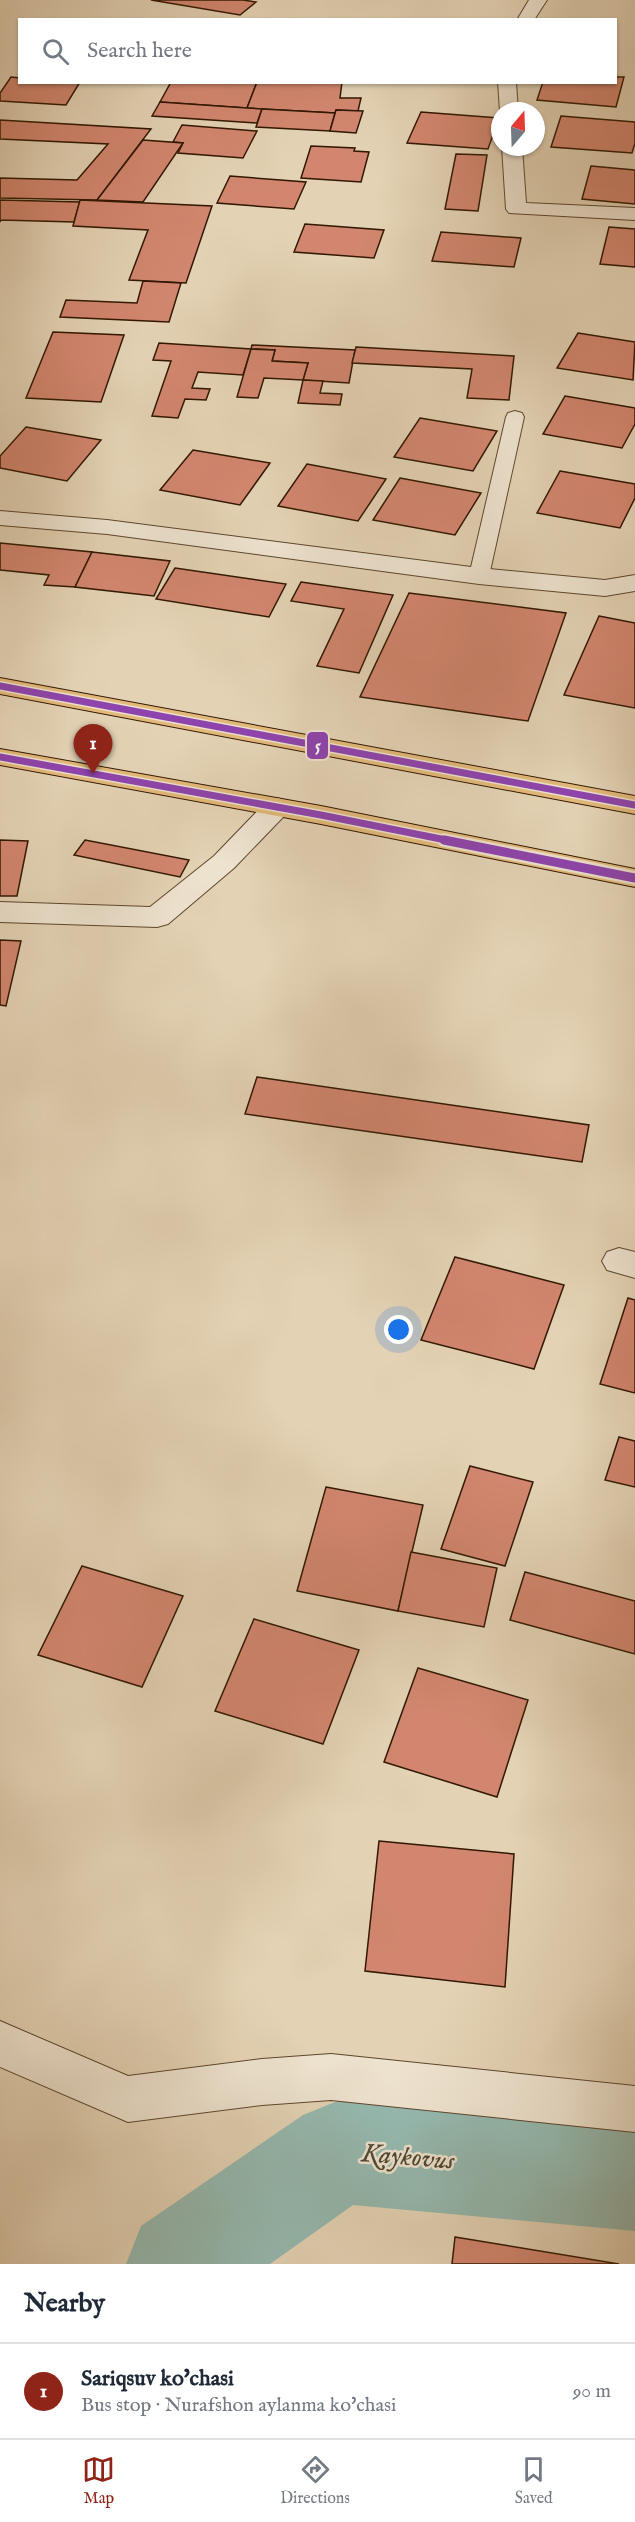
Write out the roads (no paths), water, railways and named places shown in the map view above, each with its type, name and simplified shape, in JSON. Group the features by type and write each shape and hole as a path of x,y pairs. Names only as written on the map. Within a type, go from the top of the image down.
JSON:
{"main road":[{"path":"0,686 635,805"},
{"path":"0,757 277,807 635,878"}],"street":[{"path":"526,18 538,0"},
{"path":"507,84 508,102"},
{"path":"513,156 516,209 635,214"},
{"path":"0,518 107,526 479,576 605,588 635,583"},
{"path":"0,912 157,917 224,862 277,807"},
{"path":"0,2044 128,2099 262,2082 331,2077 635,2109"}],"lane":[{"path":"479,576 515,417"}],"waterway":[{"name":"Kaykovus","path":"179,2264 340,2152 635,2179"}],"place":[{"name":"Sariqsuv ko'chasi","path":"93,774"}]}
